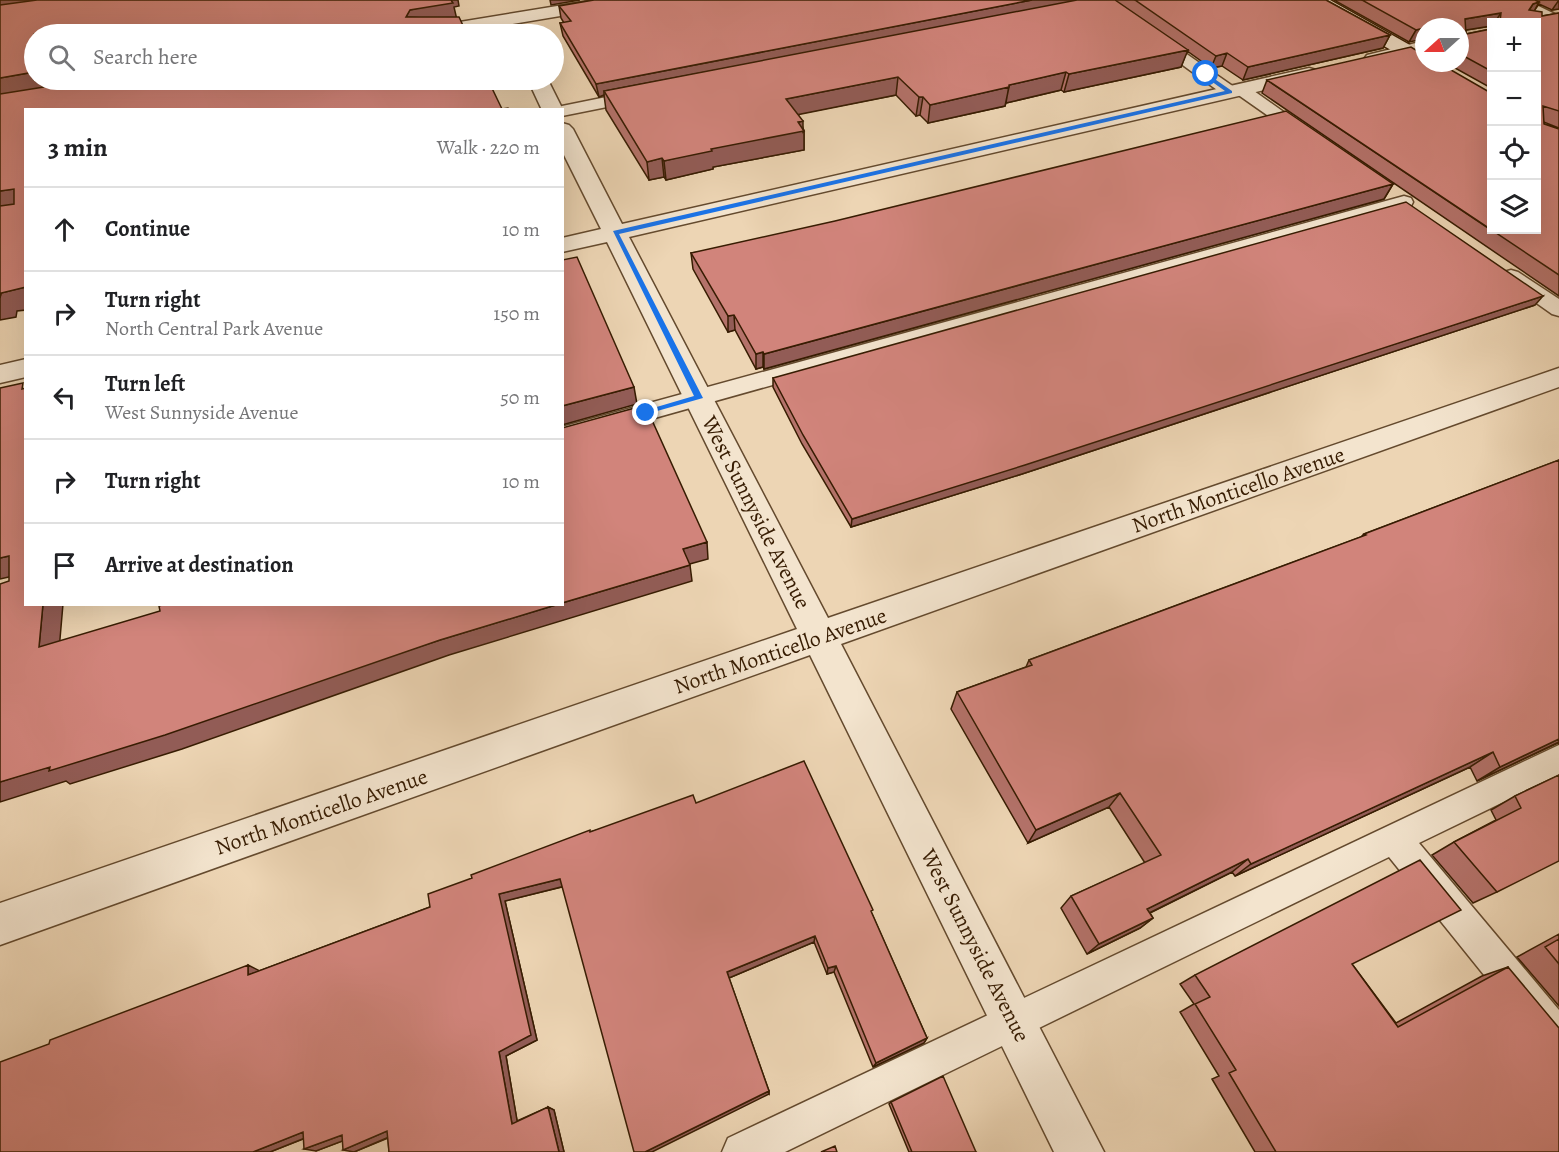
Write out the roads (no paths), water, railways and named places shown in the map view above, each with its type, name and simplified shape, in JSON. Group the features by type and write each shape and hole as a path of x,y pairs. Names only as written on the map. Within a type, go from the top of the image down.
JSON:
{"street":[{"path":"484,24 626,0"},
{"path":"1317,0 1415,53"},
{"path":"1541,21 1557,19"},
{"path":"1351,64 1415,59"},
{"path":"564,245 1329,69"},
{"path":"543,90 552,108"},
{"name":"West Sunnyside Avenue","path":"564,133 1080,1152"},
{"path":"0,374 24,368"},
{"name":"North Monticello Avenue","path":"0,924 1559,377"}],"lane":[{"path":"1515,0 1557,19"},
{"path":"1083,9 1103,2 1236,91 1327,148"},
{"path":"564,111 660,92"},
{"path":"1385,189 1424,216"},
{"path":"564,435 1404,202"},
{"path":"1491,262 1559,309"},
{"path":"742,1152 1559,759"},
{"path":"1394,838 1559,1039"}]}
